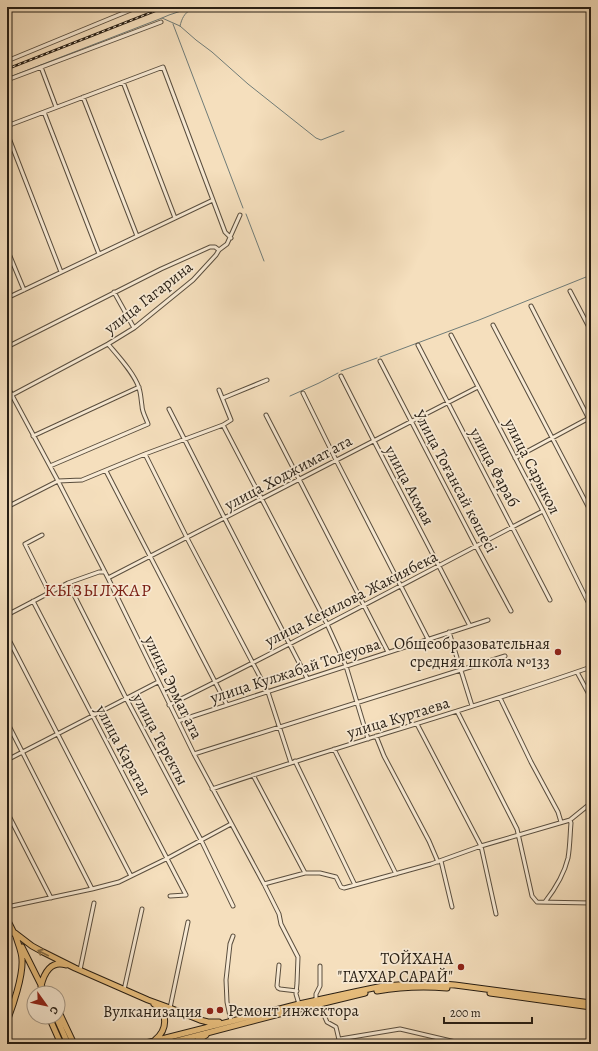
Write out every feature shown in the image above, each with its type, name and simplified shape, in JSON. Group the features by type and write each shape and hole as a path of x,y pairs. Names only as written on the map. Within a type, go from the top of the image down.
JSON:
{"highway":[{"path":"7,919 40,985"},
{"path":"14,933 32,946 77,969 148,1000 200,1020 208,1022 228,1022"},
{"path":"7,1021 12,1008 20,975 22,959 14,933"},
{"path":"41,985 45,974 57,964 62,964 77,969"},
{"path":"20,975 26,970 31,970 35,974"},
{"path":"165,1044 317,1002 383,986 431,983 591,1003"},
{"path":"142,1044 299,1004 412,987 455,989 591,1007"},
{"path":"148,1000 158,1006 163,1012 165,1024 160,1036 153,1041"},
{"path":"53,1025 61,1044"},
{"path":"60,1025 68,1044"},
{"path":"65,1025 74,1044"},
{"path":"194,1044 201,1038 222,1029"}],"street":[{"path":"7,55 8,60 138,7"},
{"path":"7,80 161,22"},
{"path":"41,67 56,107"},
{"path":"7,126 162,67 225,232 231,238"},
{"path":"123,82 175,218"},
{"path":"83,97 137,236"},
{"path":"44,112 99,254"},
{"path":"7,133 61,272"},
{"path":"7,298 213,200"},
{"name":"улица Гагарина","path":"7,398 108,344 134,328 193,280 219,250 228,244 240,215"},
{"path":"7,347 161,269 210,247 215,247 219,250"},
{"path":"7,249 9,257 24,290"},
{"path":"570,291 591,331"},
{"path":"114,292 134,328"},
{"path":"531,306 590,418 591,423"},
{"path":"493,325 591,512"},
{"name":"улица Сарыкол","path":"451,335 543,511 591,608"},
{"path":"50,466 148,424 142,407 139,387 119,357 108,344"},
{"name":"улица Фараб","path":"418,345 550,600"},
{"name":"Улица Тоғансай көшесі","path":"380,361 511,611"},
{"name":"улица Акмая","path":"341,376 470,626"},
{"path":"223,398 267,380"},
{"name":"улица Эрмат ата","path":"7,386 105,572 169,705 212,789 279,914 281,924 298,957 296,994 299,1004"},
{"path":"33,436 139,387"},
{"name":"улица Ходжимат ата","path":"108,578 262,500 478,387"},
{"path":"7,507 58,481 82,480 145,454 223,425 230,420 219,390"},
{"path":"303,393 428,639"},
{"path":"169,409 307,678"},
{"path":"266,414 388,652"},
{"path":"515,458 590,418"},
{"path":"223,425 327,624 346,666 368,738"},
{"path":"145,454 187,538 268,692 293,762 355,884"},
{"path":"106,471 227,705"},
{"path":"7,496 11,505"},
{"name":"улица Кекилова Жакиябека","path":"169,705 543,511"},
{"path":"42,535 25,544 49,592"},
{"path":"7,615 68,583 99,572 105,572"},
{"name":"улица Теректы","path":"68,583 126,698 201,840 233,906"},
{"name":"улица Каратал","path":"33,601 186,895 170,896"},
{"name":"улица Кулжабай Толеуова","path":"178,721 488,620"},
{"path":"449,632 472,706"},
{"path":"7,636 132,876"},
{"path":"194,754 505,656"},
{"name":"улица Куртаева","path":"212,789 368,738 500,698 591,667"},
{"path":"577,672 591,698"},
{"path":"7,760 158,682"},
{"path":"500,698 531,762 558,812 561,822"},
{"path":"457,711 517,829 532,896 537,902 591,903"},
{"path":"7,722 92,889"},
{"path":"417,724 481,846 496,914"},
{"path":"376,736 384,756 440,862 452,907"},
{"path":"334,749 396,874"},
{"path":"253,775 304,873"},
{"path":"264,884 304,873 320,873 336,877 341,887 344,888 440,862 481,846 570,820 591,803"},
{"path":"7,812 51,898"},
{"path":"545,902 555,890 568,857 570,820"},
{"path":"7,907 119,882 168,858 231,824"},
{"path":"590,833 591,838"},
{"path":"77,969 94,903"},
{"path":"124,990 142,909"},
{"path":"170,1008 188,922"},
{"path":"228,1022 226,980 230,944 233,936"},
{"path":"279,965 278,988 297,991"},
{"path":"320,966 320,986 316,994 317,1002 327,1022 336,1027 340,1044"},
{"path":"340,1039 400,1028 464,1044"}],"waterway":[{"path":"162,18 193,7"},
{"path":"180,26 184,16 191,9"},
{"path":"7,78 162,18 180,26 248,84 316,138 321,140 344,131"},
{"path":"173,24 243,208"},
{"path":"246,214 264,261"},
{"path":"380,357 479,320 591,275"},
{"path":"341,371 377,358"},
{"path":"290,396 338,373"}],"railway":[{"path":"7,69 165,7"}],"place":[{"name":"Общеобразовательная средняя школа №133","path":"558,652"},
{"name":"ТОЙХАНА \"ГАУХАР САРАЙ\"","path":"461,967"},
{"name":"Ремонт инжектора","path":"220,1010"},
{"name":"Вулканизация","path":"210,1011"}],"district":[{"name":"КЫЗЫЛЖАР","path":"98,590"}]}
